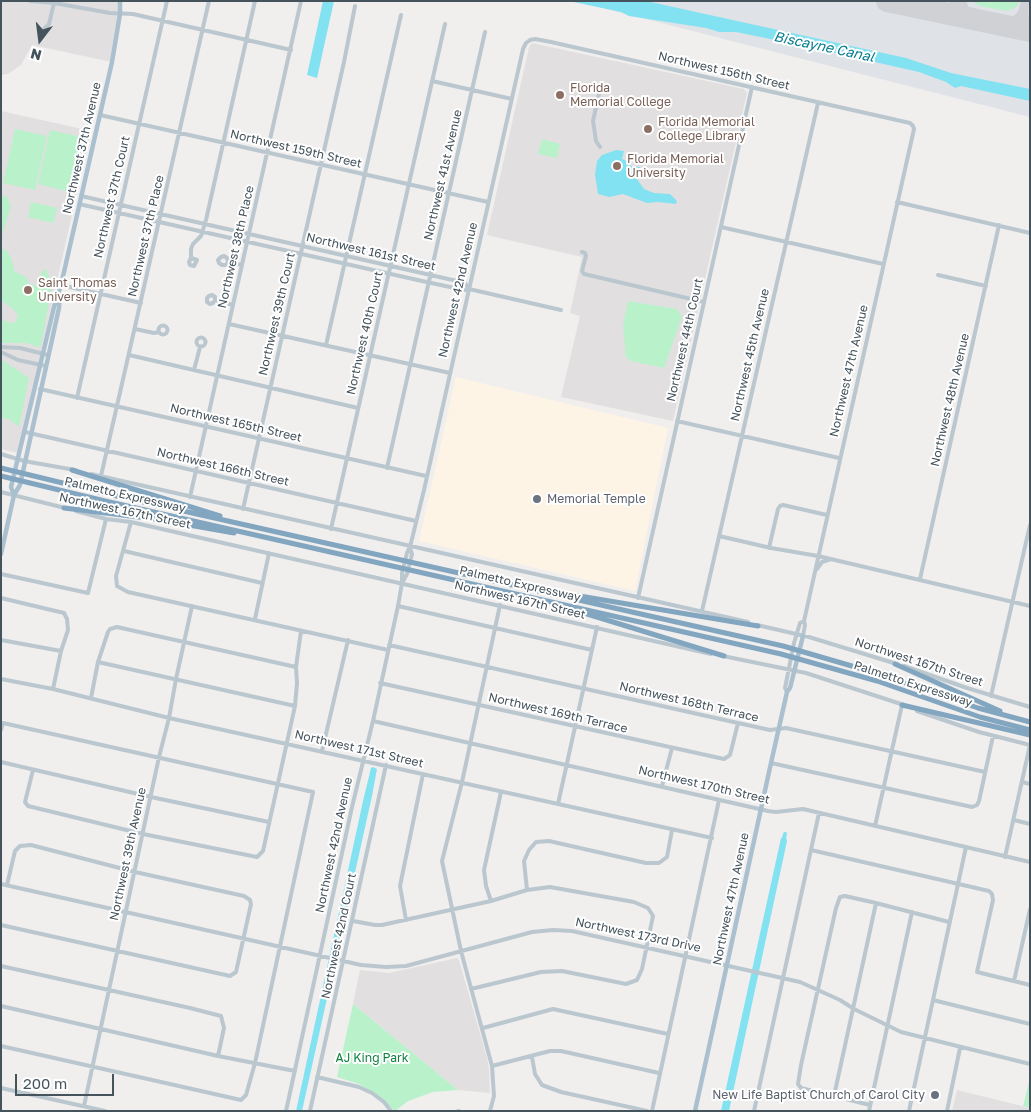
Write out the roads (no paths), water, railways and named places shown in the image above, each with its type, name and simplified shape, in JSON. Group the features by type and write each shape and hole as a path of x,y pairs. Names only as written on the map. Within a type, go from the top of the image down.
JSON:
{"highway":[{"name":"Palmetto Expressway","path":"3,469 783,646 876,673 978,708 1030,722"},
{"path":"72,470 86,476 209,512 235,522"},
{"name":"Palmetto Expressway","path":"3,477 781,654 878,681 980,717 1030,730"},
{"path":"64,508 155,519 225,532 257,535"},
{"path":"541,591 565,593 625,605 758,626"},
{"path":"546,600 571,610 724,656"},
{"path":"895,664 1011,717"},
{"path":"902,705 1030,735"}],"main road":[{"name":"Northwest 37th Avenue","path":"28,433 46,355 54,307 80,204 115,46 120,1"},
{"name":"Northwest 37th Avenue","path":"1,554 14,495 11,487 21,460 40,389 43,365"},
{"name":"Northwest 47th Avenue","path":"695,1111 760,809 787,692 790,688 803,636"}],"street":[{"path":"30,1 120,14 133,14 291,50"},
{"name":"Northwest 37th Court","path":"77,398 167,1"},
{"name":"Northwest 37th Place","path":"101,476 209,1"},
{"path":"191,258 192,245 201,236 205,224 255,1"},
{"name":"Northwest 38th Place","path":"190,497 302,1"},
{"path":"40,33 49,24 54,3"},
{"name":"Northwest 39th Court","path":"242,509 344,62 355,6"},
{"path":"326,345 401,15"},
{"name":"Northwest 40th Court","path":"332,529 444,24"},
{"name":"Northwest 41st Avenue","path":"387,468 485,32"},
{"name":"Northwest 156th Street","path":"530,40 539,39 910,123 913,126"},
{"name":"Northwest 42nd Avenue","path":"286,1111 402,583 406,577 412,554 410,547 488,202 524,47 530,40"},
{"path":"432,80 512,99"},
{"name":"Northwest 44th Court","path":"638,598 752,87"},
{"path":"600,89 593,121 596,141 600,148"},
{"name":"Northwest 45th Avenue","path":"702,611 818,103"},
{"name":"Northwest 159th Street","path":"100,115 488,202"},
{"name":"Northwest 47th Avenue","path":"803,636 804,621 814,573 914,129 913,126"},
{"name":"Northwest 161st Street","path":"80,204 429,283 464,290 469,289 465,283 81,196"},
{"path":"897,202 1030,232"},
{"name":"Northwest 48th Avenue","path":"920,579 999,225"},
{"path":"721,227 883,264"},
{"path":"582,252 586,256 582,271 584,274 704,302"},
{"path":"228,262 242,265"},
{"path":"938,275 986,286"},
{"path":"61,285 141,303"},
{"path":"469,289 561,310"},
{"path":"215,300 233,305"},
{"path":"229,324 450,373"},
{"path":"135,329 154,333 159,332"},
{"path":"194,370 200,347"},
{"path":"2,349 20,348 46,355"},
{"path":"2,349 18,360 43,365"},
{"path":"129,355 358,408"},
{"name":"Northwest 165th Street","path":"40,389 426,476"},
{"path":"677,421 840,458"},
{"name":"Northwest 166th Street","path":"28,433 416,521"},
{"path":"1,454 702,611 758,626"},
{"name":"Northwest 167th Street","path":"1,492 106,518 500,605 687,649 794,670 854,688 941,720 1030,745"},
{"path":"769,548 780,506 827,515"},
{"path":"1,574 88,593 106,518"},
{"path":"131,522 124,551 262,583"},
{"path":"991,696 1030,525"},
{"path":"719,536 769,548 830,558 1030,606"},
{"name":"Northwest 168th Terrace","path":"124,551 116,576 117,586 128,592 255,619 301,631 487,666 770,730 786,728 986,772"},
{"path":"255,619 269,553"},
{"path":"814,573 822,562 830,558"},
{"path":"1,598 64,613 67,619 68,630 53,689"},
{"path":"490,1111 494,1096 492,1066 461,950 442,861 462,782 500,605"},
{"name":"Northwest 39th Avenue","path":"84,1106 192,606"},
{"path":"398,606 592,650"},
{"name":"Northwest 47th Avenue","path":"787,692 785,688 796,635 800,623 804,621"},
{"name":"Northwest 167th Street","path":"758,626 803,636 919,670 991,696 1030,707"},
{"path":"91,698 98,662 110,628 117,627 296,667"},
{"path":"558,804 597,627"},
{"path":"32,770 24,802 28,806 143,834 257,857 263,851 276,783 295,706 296,667 301,631"},
{"path":"1,640 61,652"},
{"path":"322,751 348,640"},
{"path":"98,662 295,706"},
{"name":"Northwest 171st Street","path":"1,679 53,689 169,718 712,838"},
{"name":"Northwest 169th Terrace","path":"380,683 724,759 730,755 738,723"},
{"path":"875,826 902,705"},
{"name":"Northwest 170th Street","path":"373,721 760,809 776,812 795,808 803,809 1030,862"},
{"path":"1,730 3,723 313,792 255,1063 246,1095 241,1100 1,1046"},
{"path":"771,763 975,806 979,801 993,736"},
{"path":"1005,856 1030,745"},
{"path":"662,786 672,748"},
{"path":"1,762 269,822"},
{"name":"Northwest 42nd Court","path":"310,1111 386,765"},
{"path":"406,920 400,886 423,774"},
{"path":"1022,782 1030,784"},
{"path":"491,901 486,886 484,870 501,792"},
{"path":"652,1111 719,800"},
{"path":"754,1111 819,813"},
{"path":"1014,820 1030,824"},
{"path":"527,890 524,861 529,850 536,842 549,841 646,863 659,863 667,857 672,830"},
{"path":"1,926 233,976 236,972 250,907 250,900 244,896 135,872 31,845 20,846 15,851 7,886"},
{"path":"909,1111 966,847"},
{"path":"811,850 989,891 992,894 993,900 977,972 1030,985"},
{"name":"Northwest 173rd Drive","path":"1,884 342,960 378,966 406,966 532,932 572,931 800,982 840,1000 901,1032 1030,1064"},
{"path":"353,921 375,925 406,920 491,901 527,890 550,887 634,902 648,908 653,916 642,969 637,980 626,984 555,971 541,972 471,989"},
{"path":"870,1106 801,1088 798,1084 800,1065 840,897 845,896 876,903 949,922"},
{"path":"834,1096 876,903"},
{"path":"1014,982 1030,909"},
{"path":"869,1111 912,912"},
{"path":"1,966 221,1016 224,1028 218,1056"},
{"path":"933,1000 1030,1024"},
{"path":"1,1006 218,1056 295,1071"},
{"path":"483,1028 553,1009 668,1034"},
{"path":"947,1111 960,1048"},
{"path":"492,1066 550,1051 561,1051 659,1073"},
{"path":"532,1057 535,1074 542,1085 561,1092 647,1111"},
{"path":"317,1077 359,1087 372,1093 384,1102 391,1111"},
{"path":"1,1088 105,1111"}],"water":[{"path":"323,1 334,1 317,78 307,75"},
{"name":"Biscayne Canal","path":"569,1 646,1 906,58 951,73 1030,89 1030,101 961,86 955,88 946,82 919,72 804,46 736,32 719,32 706,28 629,16 621,12"},
{"path":"616,150 624,151 622,159 627,161 626,165 640,167 637,179 644,189 654,193 670,194 677,201 676,204 647,203 623,194 609,197 598,194 595,175 597,161 602,155"},
{"path":"371,768 377,769 372,796 302,1111 296,1111 363,801"},
{"path":"786,837 787,841 729,1111 721,1111 781,838"}],"waterway":[{"path":"783,842 785,834"}],"place":[{"name":"Florida Memorial College","path":"560,95"},
{"name":"Florida Memorial College Library","path":"648,129"},
{"name":"Florida Memorial University","path":"617,166"},
{"name":"Saint Thomas University","path":"28,290"},
{"name":"Memorial Temple","path":"537,499"},
{"name":"New Life Baptist Church of Carol City","path":"935,1095"}],"park label":[{"name":"AJ King Park","path":"372,1058"}]}
